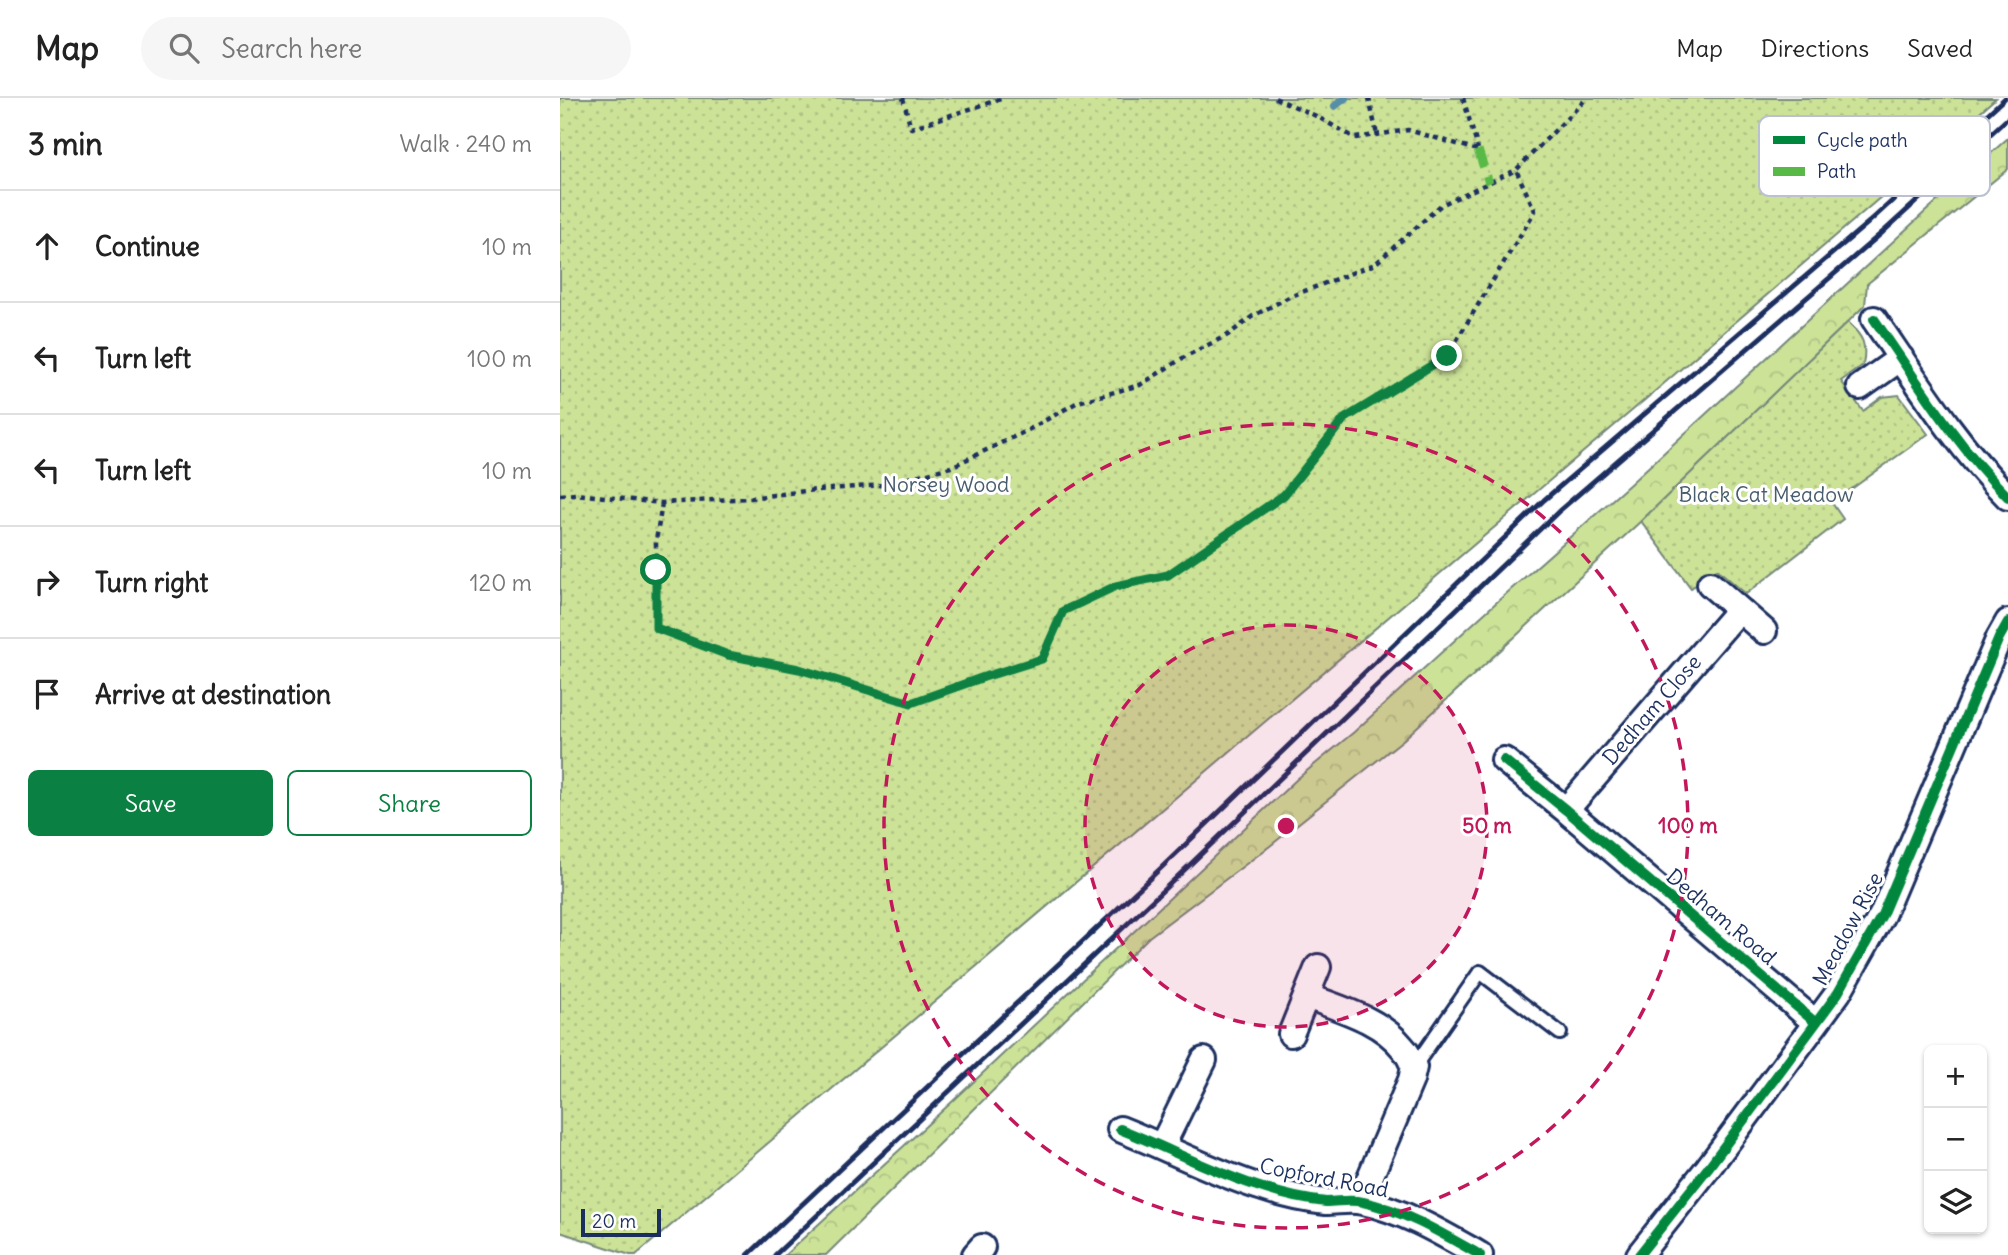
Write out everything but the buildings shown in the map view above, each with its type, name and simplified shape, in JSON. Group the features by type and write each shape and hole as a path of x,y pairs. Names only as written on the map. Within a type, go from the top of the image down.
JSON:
{"street":[{"path":"1874,319 1945,421 1989,478 2008,497"},
{"path":"1860,387 1901,358"},
{"path":"1710,584 1765,631"},
{"name":"Dedham Close","path":"1566,810 1739,610"},
{"name":"Meadow Rise","path":"1639,1255 1708,1168 1838,993 1882,915 2008,622"},
{"name":"Dedham Road","path":"1504,760 1816,1023"},
{"path":"1291,1034 1318,967"},
{"path":"1307,996 1363,1018 1390,1034 1404,1049 1414,1067 1360,1201"},
{"path":"1162,1146 1204,1060"},
{"name":"Copford Road","path":"1120,1129 1211,1170 1266,1189 1325,1202 1360,1201 1393,1210 1437,1230 1480,1255"}],"lane":[{"path":"1414,1067 1480,972 1560,1033"}],"path":[{"path":"903,98 911,128 1004,98"},
{"path":"1275,98 1356,138 1408,130 1478,150 1464,98"},
{"path":"1368,98 1377,135"},
{"path":"560,495 576,494 662,503 750,498 882,485 951,467 1028,430 1078,402 1140,385 1289,297 1375,264 1441,205 1516,170 1587,98"},
{"path":"662,503 656,541 656,628 728,655 799,669 911,703 1042,659 1063,611 1116,586 1168,575 1284,495 1344,419 1447,356 1535,211 1516,170"}],"green space":[{"name":"Norsey Wood","path":"560,98 1996,98 1975,116 1759,116 1759,196 1882,196 636,1255 560,1232"},
{"path":"2008,138 2008,169 1990,184 1990,154"},
{"path":"1943,196 1975,196 1867,284 1865,305 1848,322 1641,521 1404,739 1270,846 1149,937 826,1255 785,1255 1297,779 1354,732 1630,484"},
{"name":"Black Cat Meadow","path":"1848,322 1863,341 1864,358 1863,365 1841,381 1863,411 1882,397 1899,395 1928,434 1832,503 1843,519 1746,594 1717,569 1691,588 1641,521"}],"waterway":[{"path":"1335,106 1345,98"}],"railway":[{"path":"1985,116 2005,98"},
{"path":"1990,134 2008,118"},
{"path":"748,1255 1161,868 1544,500 1898,196"},
{"path":"775,1255 1175,879 1559,511 1922,196"}],"marked path":[{"path":"1478,150 1489,183"}],"cycle path":[{"path":"1874,319 1954,434 2008,497"},
{"path":"1639,1255 1708,1168 1838,993 1882,915 2008,622"},
{"path":"1504,760 1816,1023"},
{"path":"1120,1129 1227,1175 1270,1190 1326,1202 1358,1201 1394,1211 1480,1255"}],"route":[{"path":"656,570 656,628 728,655 799,669 911,703 1042,659 1063,611 1116,586 1168,575 1284,495 1344,419 1447,356"}]}
